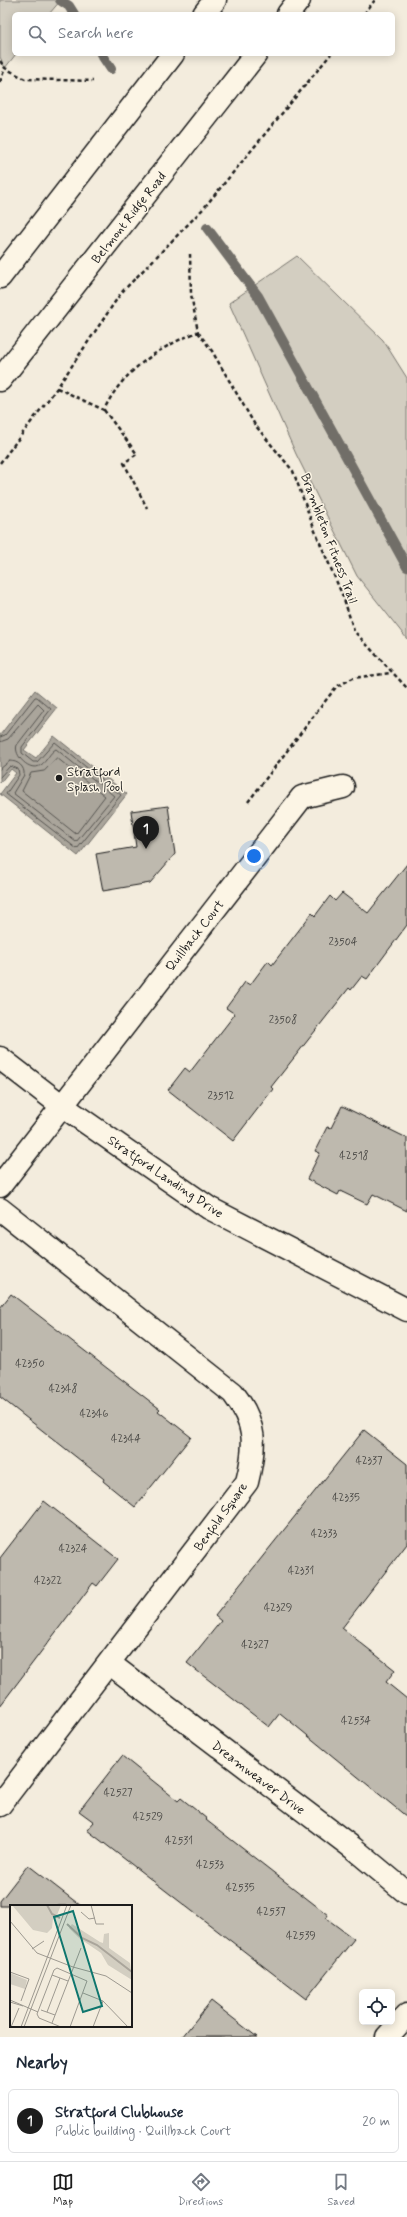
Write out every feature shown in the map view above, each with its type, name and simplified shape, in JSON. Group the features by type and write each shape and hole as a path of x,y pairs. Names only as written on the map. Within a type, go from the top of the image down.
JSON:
{"street":[{"path":"205,12 214,0"},
{"path":"290,12 299,0"},
{"path":"0,277 171,56"},
{"name":"Belmont Ridge Road","path":"0,380 254,56"},
{"name":"Quillback Court","path":"0,1186 61,1105 302,796 343,787"},
{"name":"Stratford Landing Drive","path":"0,1058 61,1105 209,1208 407,1310"},
{"name":"Benfold Square","path":"0,1209 233,1393 245,1408 253,1434 254,1455 248,1482 0,1805"},
{"name":"Dreamweaver Drive","path":"109,1663 353,1848 407,1893"},
{"path":"387,2037 407,2015"}],"path":[{"path":"366,12 375,0"},
{"path":"0,463 57,388 121,293 203,209 329,56"},
{"path":"0,61 5,68 25,79 93,81"},
{"path":"0,82 5,68"},
{"name":"Brambleton Fitness Trail","path":"190,254 192,300 198,332 212,351 255,425 293,471 315,531 344,599 354,631 407,688"},
{"path":"104,410 112,392 145,360 170,342 198,332"},
{"path":"57,388 104,410 137,454 124,463 147,508"},
{"path":"248,802 336,687 353,678 392,673"}],"shaded area":[{"path":"0,0 61,0 51,12 12,12 12,56 14,56 5,68 0,57"},
{"path":"297,256 383,340 407,378 407,639 357,576 296,454 229,303"}],"water":[{"name":"Stratford Splash Pool","path":"35,690 57,708 24,750 36,758 54,736 127,794 78,856 0,794 16,773 11,769 0,783 0,735"}],"building":[{"path":"168,806 175,854 150,883 103,891 96,854 136,847 131,811"},
{"path":"407,864 407,925 367,979 362,976 351,990 349,988 271,1087 273,1089 233,1141 168,1090 185,1068 190,1072 235,1014 226,1008 245,982 250,985 268,961 272,965 312,913 315,916 330,896 335,901 342,893 368,913"},
{"path":"342,1106 407,1138 407,1211 373,1194 367,1204 340,1191 338,1195 307,1179 320,1153 315,1151 327,1127 331,1128"},
{"path":"11,1294 160,1409 158,1411 191,1437 135,1507 103,1481 104,1479 0,1397 0,1308"},
{"path":"364,1430 407,1464 407,1544 342,1628 395,1670 386,1682 407,1699 407,1817 280,1713 269,1727 187,1663 221,1621 215,1616"},
{"path":"44,1501 118,1559 97,1586 93,1583 0,1706 0,1558"},
{"path":"122,1756 178,1801 181,1798 207,1819 206,1820 328,1915 326,1918 354,1939 306,1999 87,1830 94,1822 79,1811"},
{"path":"28,1865 80,1905 0,1906 0,1901"},
{"path":"211,2001 257,2037 182,2037"}],"waterway":[{"path":"60,0 69,6 73,12"},
{"path":"102,56 111,69"},
{"path":"207,228 258,296 407,567"}],"place":[{"name":"Stratford Splash Pool","path":"59,778"},
{"name":"Stratford Clubhouse","path":"146,849"}]}
